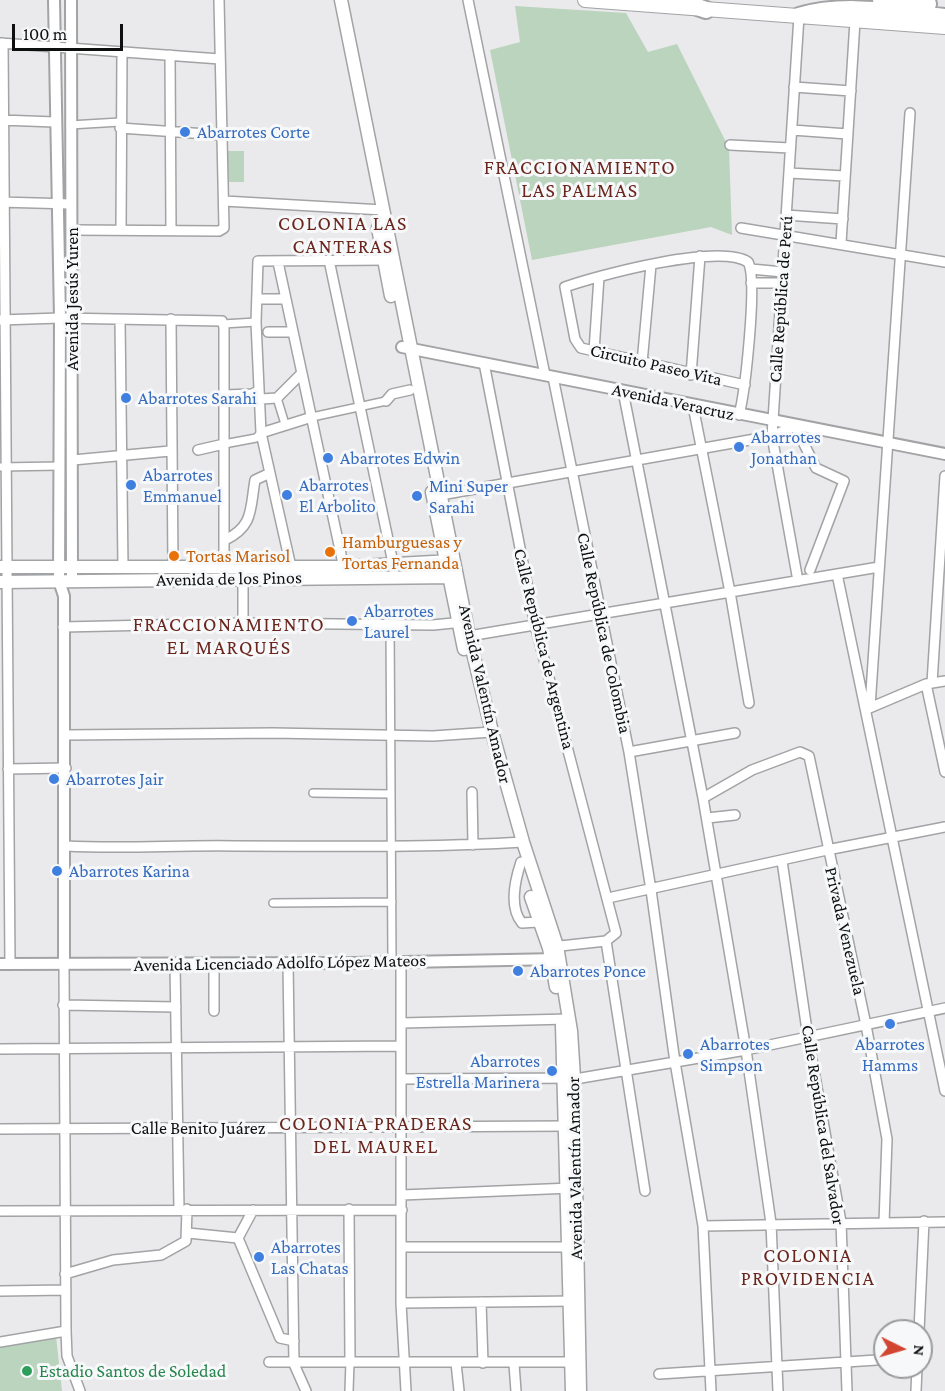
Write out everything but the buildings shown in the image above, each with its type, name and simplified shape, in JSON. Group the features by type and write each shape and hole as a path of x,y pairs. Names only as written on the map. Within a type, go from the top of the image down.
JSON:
{"highway":[{"path":"678,0 706,10"},
{"path":"881,0 945,6"},
{"path":"799,16 819,10 850,9 945,17"}],"main road":[{"name":"Avenida Valentín Amador","path":"333,0 379,209"},
{"name":"Avenida Valentín Amador","path":"341,0 388,260 462,623 519,842 554,953 566,1019 573,1301 572,1391"},
{"path":"585,0 945,27"},
{"name":"Avenida Valentín Amador","path":"406,347 410,390 437,496"},
{"name":"Avenida de los Pinos","path":"4,582 243,573 345,572 393,563 450,561"},
{"name":"Avenida de los Pinos","path":"4,567 224,567 243,573 291,567 453,577"},
{"name":"Avenida Valentín Amador","path":"519,842 521,862 538,922 554,953"},
{"name":"Avenida Valentín Amador","path":"574,1363 580,1391"}],"street":[{"name":"Avenida Jesús Yuren","path":"54,0 57,204 66,318 73,459 72,567 65,581 63,627 66,735 64,965"},
{"name":"Avenida Jesús Yuren","path":"65,581 59,567 60,466 72,230 71,0"},
{"path":"72,230 219,231 224,228 219,0"},
{"name":"Calle República de Colombia","path":"468,0 629,752 675,1062 703,1226 711,1391"},
{"name":"Calle República de Perú","path":"798,581 772,436 772,421 799,16"},
{"path":"841,243 855,21"},
{"path":"5,964 2,43 220,59"},
{"path":"121,230 122,52"},
{"path":"170,56 171,230"},
{"path":"794,87 851,91"},
{"path":"867,709 910,113"},
{"path":"2,119 55,122"},
{"path":"70,125 120,125 221,135"},
{"path":"792,130 848,134"},
{"path":"730,146 790,148"},
{"path":"789,173 845,176"},
{"path":"224,201 379,209"},
{"path":"2,202 71,204"},
{"path":"786,214 843,219"},
{"path":"741,228 945,262"},
{"path":"691,375 699,256"},
{"name":"Circuito Paseo Vita","path":"739,415 745,385 751,283 751,269 744,260 699,256 598,277 565,287 575,339 582,348 691,375 745,385"},
{"path":"328,260 361,405 393,563"},
{"path":"291,567 261,433 256,326 258,261 388,260"},
{"path":"279,262 345,572"},
{"path":"642,363 651,265"},
{"path":"751,269 783,272"},
{"path":"594,351 598,277"},
{"path":"751,283 782,283"},
{"path":"257,299 286,299"},
{"path":"2,320 171,319 256,326 268,332 293,332"},
{"path":"171,319 170,451 174,567"},
{"path":"120,320 123,567"},
{"path":"222,322 224,567"},
{"name":"Avenida Veracruz","path":"406,347 693,406 945,454"},
{"name":"Calle República de Argentina","path":"484,363 535,625 616,933 606,941"},
{"path":"277,398 302,373"},
{"path":"198,450 256,438 261,433 285,424 386,401 392,394 410,390"},
{"path":"623,391 704,798 746,1050 771,1223 778,1391"},
{"path":"224,394 252,393 277,398"},
{"path":"277,398 285,424"},
{"path":"693,406 730,592 749,703"},
{"path":"437,496 772,436 795,426 816,468 843,480 810,570"},
{"path":"73,459 170,451"},
{"path":"3,467 60,466"},
{"path":"225,540 241,532 248,521 255,480 270,473"},
{"path":"945,476 929,683 945,772"},
{"path":"465,636 879,567"},
{"path":"243,573 243,623"},
{"path":"837,574 945,1091"},
{"path":"63,627 243,623 462,623"},
{"path":"390,624 392,902 401,1023 401,1303 406,1391"},
{"path":"867,709 929,683 945,681"},
{"path":"66,735 390,734 433,736 489,733"},
{"path":"629,752 735,733"},
{"name":"Privada Venezuela","path":"704,798 752,770 805,753 809,756 827,850 866,1025 887,1139 884,1223"},
{"path":"5,775 66,768"},
{"path":"472,792 473,845"},
{"path":"313,793 391,794"},
{"path":"707,818 735,815"},
{"path":"608,898 827,850 945,827"},
{"path":"66,846 115,849 233,846 391,847 519,842"},
{"name":"Calle República del Salvador","path":"782,861 808,1037 841,1222 847,1391"},
{"path":"521,862 515,879 516,916 522,923 538,922"},
{"path":"273,903 392,902"},
{"path":"554,953 606,941 645,1191"},
{"name":"Avenida Licenciado Adolfo López Mateos","path":"5,964 396,962 554,953"},
{"path":"288,963 294,1364 306,1391"},
{"path":"65,1274 113,1260 161,1255 186,1241 188,1233 183,1209 178,1128 175,964"},
{"path":"214,964 214,1011"},
{"path":"64,965 63,1128 66,1331 67,1356 80,1391"},
{"path":"63,1005 176,1007"},
{"path":"401,1079 569,1078 746,1050 945,1008"},
{"path":"401,1023 566,1019"},
{"path":"0,1049 401,1046"},
{"name":"Calle Benito Juárez","path":"0,1129 570,1126"},
{"path":"402,1195 571,1188"},
{"path":"349,1391 350,1209"},
{"path":"238,1238 253,1210"},
{"path":"0,1211 402,1210"},
{"path":"920,1319 924,1221"},
{"path":"703,1226 771,1223 945,1222"},
{"path":"188,1233 238,1238"},
{"path":"238,1238 280,1338 294,1341"},
{"path":"402,1247 571,1247"},
{"path":"0,1291 66,1290"},
{"path":"401,1303 573,1301"},
{"path":"481,1302 483,1363"},
{"path":"0,1342 66,1331"},
{"path":"658,1374 873,1360"},
{"path":"269,1362 294,1364 574,1363"},
{"path":"456,1363 459,1391"},
{"path":"514,1364 516,1391"}],"green space":[{"path":"515,6 626,13 648,52 677,44 729,148 732,235 711,227 532,260 490,50 520,42"},
{"path":"227,151 244,151 244,182 227,182"},
{"name":"Estadio Santos de Soledad","path":"56,1336 62,1391 0,1391 0,1345"}],"place":[{"name":"Abarrotes Corte","path":"185,132"},
{"name":"Abarrotes Sarahi","path":"126,398"},
{"name":"Abarrotes Jonathan","path":"739,447"},
{"name":"Abarrotes Edwin","path":"328,458"},
{"name":"Abarrotes Emmanuel","path":"131,485"},
{"name":"Abarrotes El Arbolito","path":"287,495"},
{"name":"Mini Super Sarahi","path":"417,496"},
{"name":"Hamburguesas y Tortas Fernanda","path":"330,552"},
{"name":"Tortas Marisol","path":"174,556"},
{"name":"Abarrotes Laurel","path":"352,621"},
{"name":"Abarrotes Jair","path":"54,779"},
{"name":"Abarrotes Karina","path":"57,871"},
{"name":"Abarrotes Ponce","path":"518,971"},
{"name":"Abarrotes Hamms","path":"890,1024"},
{"name":"Abarrotes Simpson","path":"688,1054"},
{"name":"Abarrotes Estrella Marinera","path":"552,1071"},
{"name":"Abarrotes Las Chatas","path":"259,1257"},
{"name":"Estadio Santos de Soledad","path":"27,1371"}],"district":[{"name":"FRACCIONAMIENTO LAS PALMAS","path":"580,180"},
{"name":"COLONIA LAS CANTERAS","path":"343,236"},
{"name":"FRACCIONAMIENTO EL MARQUÉS","path":"229,636"},
{"name":"COLONIA PRADERAS DEL MAUREL","path":"376,1136"},
{"name":"COLONIA PROVIDENCIA","path":"808,1268"}]}
